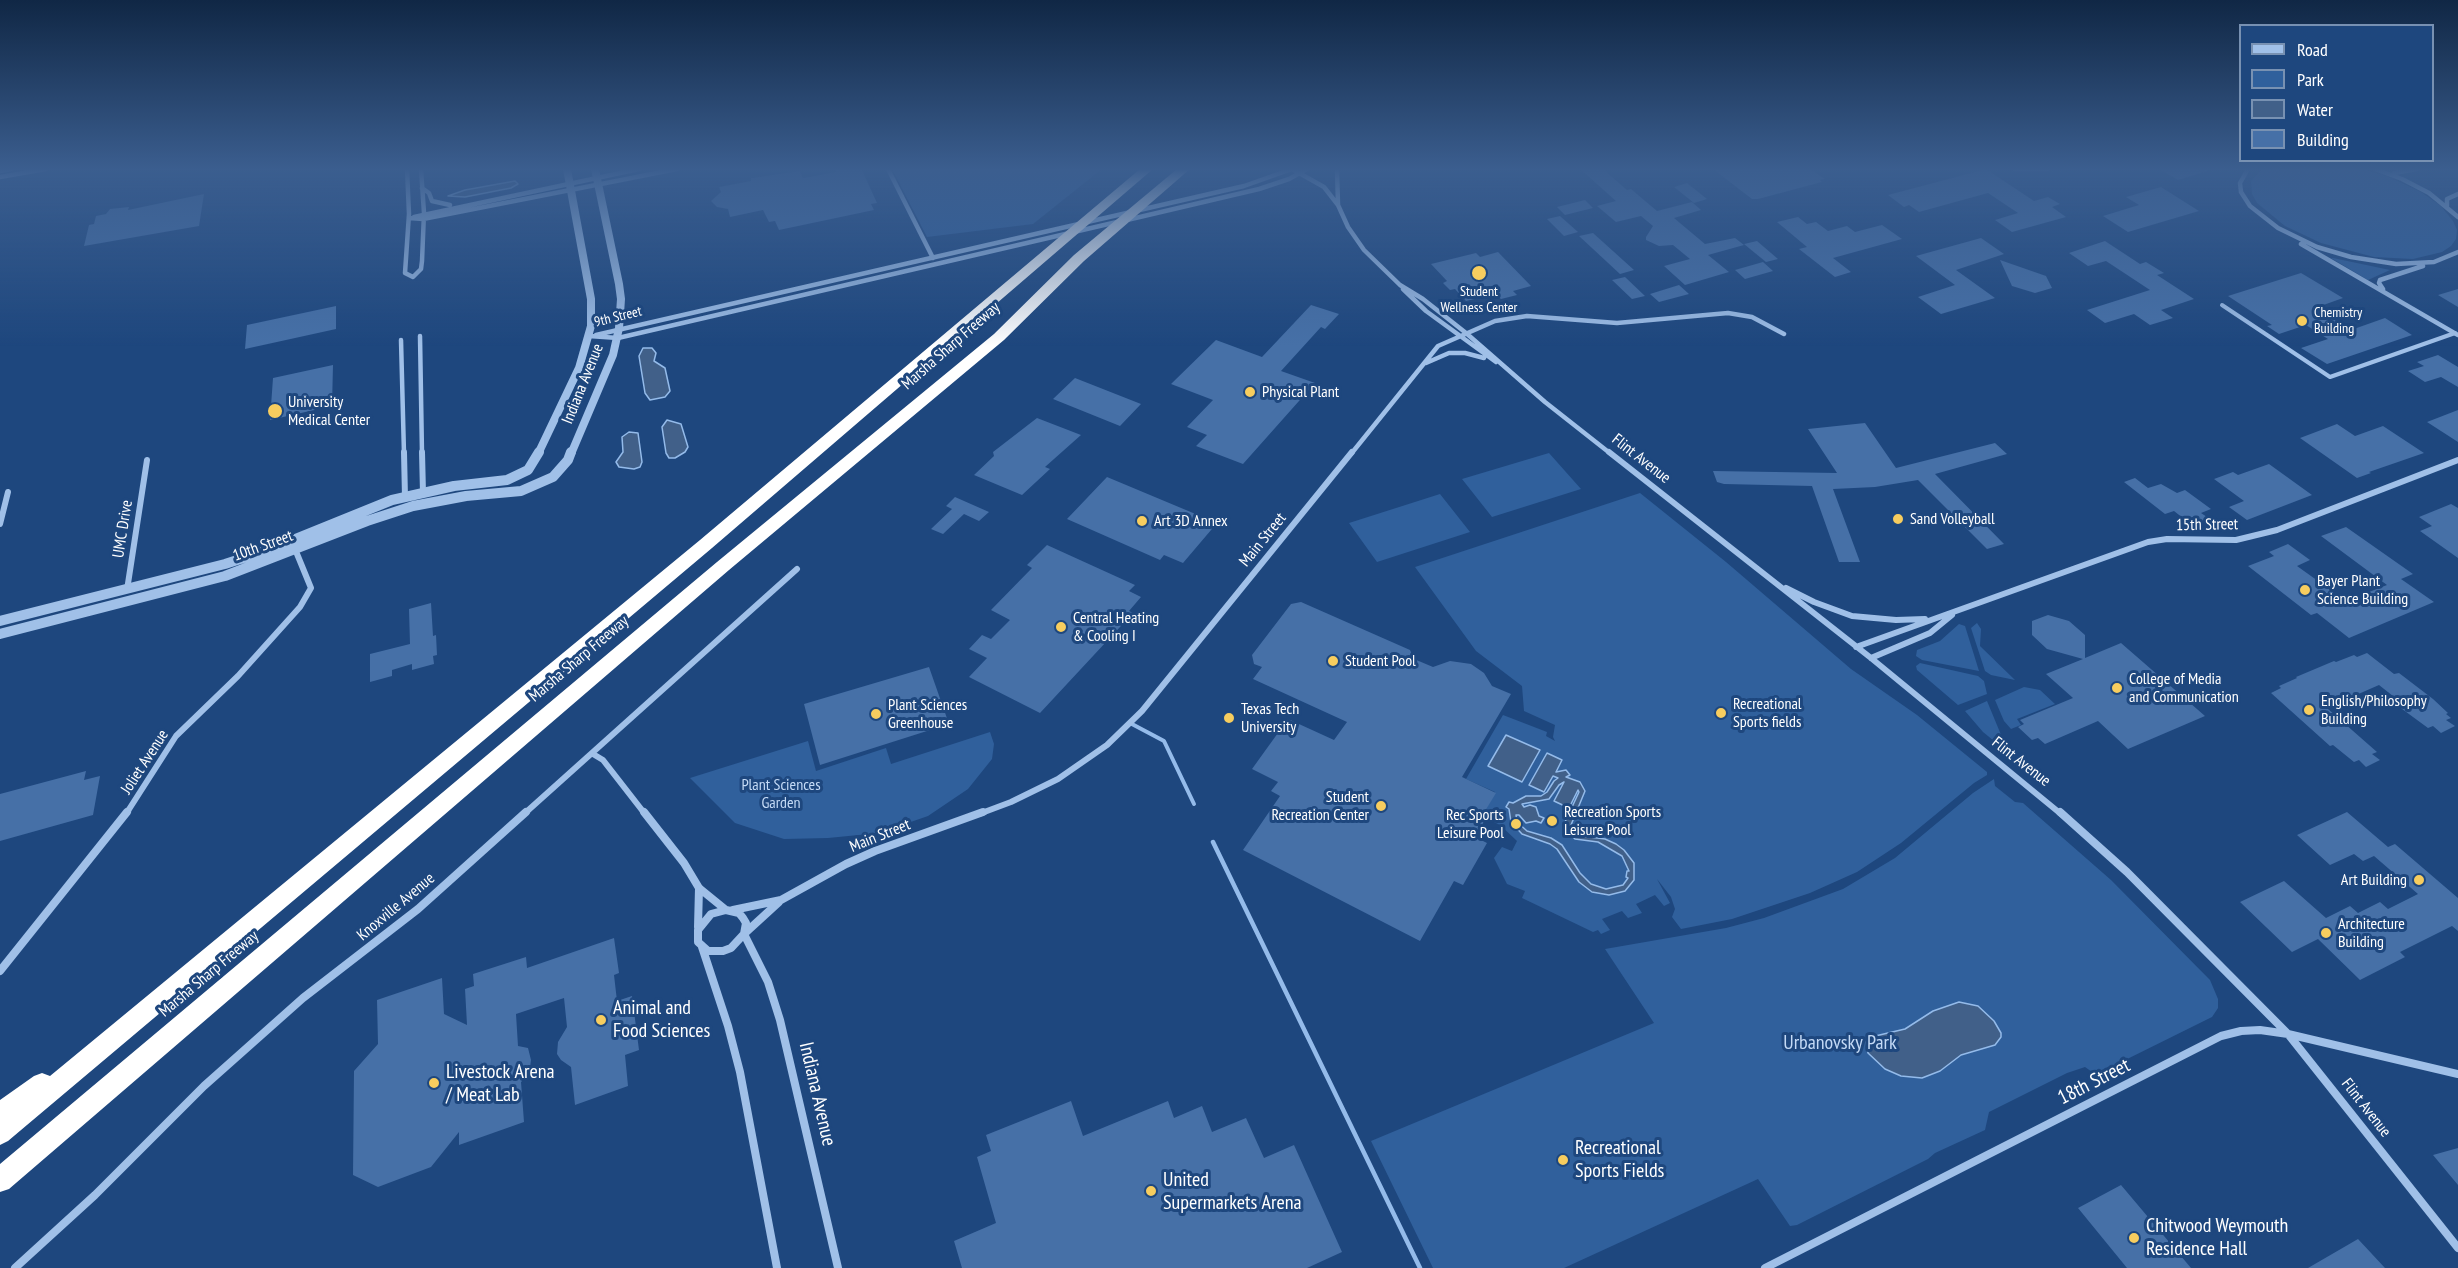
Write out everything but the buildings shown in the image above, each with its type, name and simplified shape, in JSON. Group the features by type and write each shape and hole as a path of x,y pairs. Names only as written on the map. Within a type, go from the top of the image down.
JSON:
{"highway":[{"name":"Marsha Sharp Freeway","path":"0,1133 706,544 1077,228"},
{"name":"Marsha Sharp Freeway","path":"0,1180 723,566 999,337 1079,258 1114,228"},
{"path":"0,1114 177,986"},
{"path":"0,1185 53,1134"}],"street":[{"path":"408,228 405,273 413,277 421,269 423,228"},
{"name":"Indiana Avenue","path":"520,475 528,470 535,460 579,368 590,336 591,303 578,228"},
{"name":"Indiana Avenue","path":"534,487 558,473 568,460 607,371 618,333 621,299 608,228"},
{"path":"918,228 936,264"},
{"name":"9th Street","path":"590,336 618,333 1059,228"},
{"name":"9th Street","path":"590,336 618,333 1091,228"},
{"name":"Flint Avenue","path":"1349,228 1364,250 1411,299 1459,337 1502,365"},
{"path":"2278,228 2317,247 2351,257 2396,264 2434,262"},
{"path":"2278,228 2457,334"},
{"path":"2388,294 2379,283 2380,280 2458,252"},
{"name":"Flint Avenue","path":"1400,285 1423,299 1466,333 1502,365 1871,658 2092,840 2158,901 2288,1034 2458,1248"},
{"path":"2222,305 2330,377 2457,334"},
{"name":"Main Street","path":"744,934 781,900 846,864 1037,790 1107,745 1142,711 1438,346 1495,321 1518,316 1617,323 1728,313 1752,317 1785,334"},
{"path":"401,340 405,497 413,506 425,492 420,336"},
{"path":"1419,367 1442,354 1457,352 1480,356 1502,365"},
{"name":"UMC Drive","path":"125,602 147,460"},
{"name":"15th Street","path":"1856,647 2148,542 2167,539 2236,540 2257,537 2458,460"},
{"name":"10th Street","path":"0,621 225,564 353,514 405,497 507,480 520,475"},
{"name":"10th Street","path":"0,634 225,576 359,524 413,506 456,497 521,491 534,487"},
{"path":"0,524 8,492"},
{"name":"Joliet Avenue","path":"0,971 117,826 176,736 238,676 300,607 311,588 291,540"},
{"name":"Knoxville Avenue","path":"15,1268 95,1195 204,1086 303,998 418,909 797,569"},
{"path":"1762,573 1804,598 1852,615 1896,620 1921,620 1955,613"},
{"name":"15th Street","path":"1871,658 1930,633 1955,613"},
{"path":"593,754 607,765 684,863 699,888 743,918 746,923 744,934 737,943 723,951 708,951 698,942 699,888"},
{"name":"Main Street","path":"729,910 781,900"},
{"path":"698,930 711,914 729,910"},
{"name":"Indiana Avenue","path":"744,934 768,982 780,1020 838,1268"},
{"path":"702,947 728,1026 740,1072 777,1268"},
{"name":"18th Street","path":"1765,1268 2221,1036 2241,1031 2260,1030 2288,1034 2458,1074"}],"green space":[{"path":"922,228 999,228 927,237"},
{"path":"2290,228 2456,228 2457,230 2456,239 2442,252 2413,259 2374,257 2321,243"},
{"path":"2331,258 2333,258 2390,270 2368,280"},
{"path":"1549,453 1581,489 1492,517 1462,479"},
{"name":"Recreational Sports fields","path":"1640,493 1726,562 1851,669 1917,715 1987,772 1987,775 1901,843 1857,872 1810,893 1732,919 1681,929 1672,917 1675,909 1671,897 1657,879 1670,903 1664,906 1655,895 1636,904 1642,913 1628,918 1622,911 1602,919 1610,930 1601,934 1598,930 1593,932 1522,898 1525,891 1507,884 1494,858 1502,847 1512,851 1517,841 1500,825 1482,816 1495,792 1466,779 1503,715 1547,732 1546,736 1555,741 1553,737 1555,725 1524,711 1522,686 1476,651 1415,567"},
{"path":"1440,494 1470,532 1377,562 1349,523"},
{"path":"1977,623 1981,629 1980,646 2015,680 1991,675 1985,671 1971,628"},
{"path":"1959,624 1965,626 1979,671 1922,660 1916,656 1917,650 1940,641"},
{"path":"1920,663 1978,676 1984,681 1987,694 1958,705 1917,670 1916,666"},
{"path":"2024,687 2040,690 2055,704 2017,719 2021,725 2011,729 2004,721 1995,700"},
{"path":"1987,701 2004,742 1999,745 1983,732 1965,711"},
{"name":"Plant Sciences Garden","path":"990,732 994,744 992,759 968,789 928,816 879,833 784,839 735,823 690,778 808,741 816,771 886,748 891,764"},
{"name":"Urbanovsky Park","path":"1994,779 1995,786 2015,802 2023,803 2111,880 2210,980 2218,999 2218,1008 2212,1017 2101,1072 2095,1074 2085,1067 2067,1073 1989,1112 1985,1130 1935,1153 1928,1159 1797,1225 1790,1226 1758,1179 1564,1268 1433,1268 1371,1141 1654,1023 1605,949 1726,928 1764,918 1843,889 1895,858 1973,793"}],"water":[{"path":"643,348 652,348 656,353 654,361 665,368 670,391 665,397 650,400 645,393 639,356"},
{"path":"667,420 681,424 688,447 685,452 675,458 669,458 666,453 662,427"},
{"path":"629,432 638,433 642,462 640,467 634,469 619,467 616,462 623,452 622,437"},
{"path":"1506,735 1540,750 1522,782 1488,766"},
{"name":"Rec Sports Leisure Pool","path":"1547,753 1562,760 1556,772 1566,770 1570,775 1566,777 1580,782 1585,791 1571,825 1574,831 1582,836 1605,839 1616,844 1634,863 1634,880 1625,891 1609,895 1592,892 1579,882 1557,849 1550,844 1522,834 1511,822 1509,809 1506,807 1509,802 1513,803 1526,796 1541,796 1558,778 1553,776 1544,792 1529,785","holes":["1564,782 1554,801 1569,808 1578,790 1565,822 1566,830 1575,839 1598,842 1622,856 1629,871 1627,871 1626,877 1628,878 1623,885 1606,889 1591,884 1580,873 1562,845 1551,838 1527,831 1517,822 1516,815 1519,815 1526,823 1536,821 1541,823 1544,818 1539,816 1536,807 1530,805 1524,807 1522,804 1549,799"]},
{"path":"1959,1002 1978,1006 1994,1021 2001,1033 1995,1045 1961,1055 1940,1071 1922,1078 1901,1076 1885,1069 1868,1053 1866,1042 1871,1037 1905,1029 1933,1011"}],"waterway":[{"path":"1130,723 1164,741 1194,804"},
{"path":"1213,842 1420,1268"}],"place":[{"name":"Student Wellness Center","path":"1479,273"},
{"name":"Chemistry Building","path":"2302,321"},
{"name":"Physical Plant","path":"1250,392"},
{"name":"University Medical Center","path":"275,411"},
{"name":"Sand Volleyball","path":"1898,519"},
{"name":"Art 3D Annex","path":"1142,521"},
{"name":"Bayer Plant Science Building","path":"2305,590"},
{"name":"Central Heating & Cooling I","path":"1061,627"},
{"name":"Student Pool","path":"1333,661"},
{"name":"College of Media and Communication","path":"2117,688"},
{"name":"English/Philosophy Building","path":"2309,710"},
{"name":"Recreational Sports fields","path":"1721,713"},
{"name":"Plant Sciences Greenhouse","path":"876,714"},
{"name":"Texas Tech University","path":"1229,718"},
{"name":"Student Recreation Center","path":"1381,806"},
{"name":"Recreation Sports Leisure Pool","path":"1552,821"},
{"name":"Rec Sports Leisure Pool","path":"1516,824"},
{"name":"Art Building","path":"2419,880"},
{"name":"Architecture Building","path":"2326,933"},
{"name":"Animal and Food Sciences","path":"601,1020"},
{"name":"Livestock Arena / Meat Lab","path":"434,1083"},
{"name":"Recreational Sports Fields","path":"1563,1160"},
{"name":"United Supermarkets Arena","path":"1151,1191"},
{"name":"Chitwood Weymouth Residence Hall","path":"2134,1238"}]}
